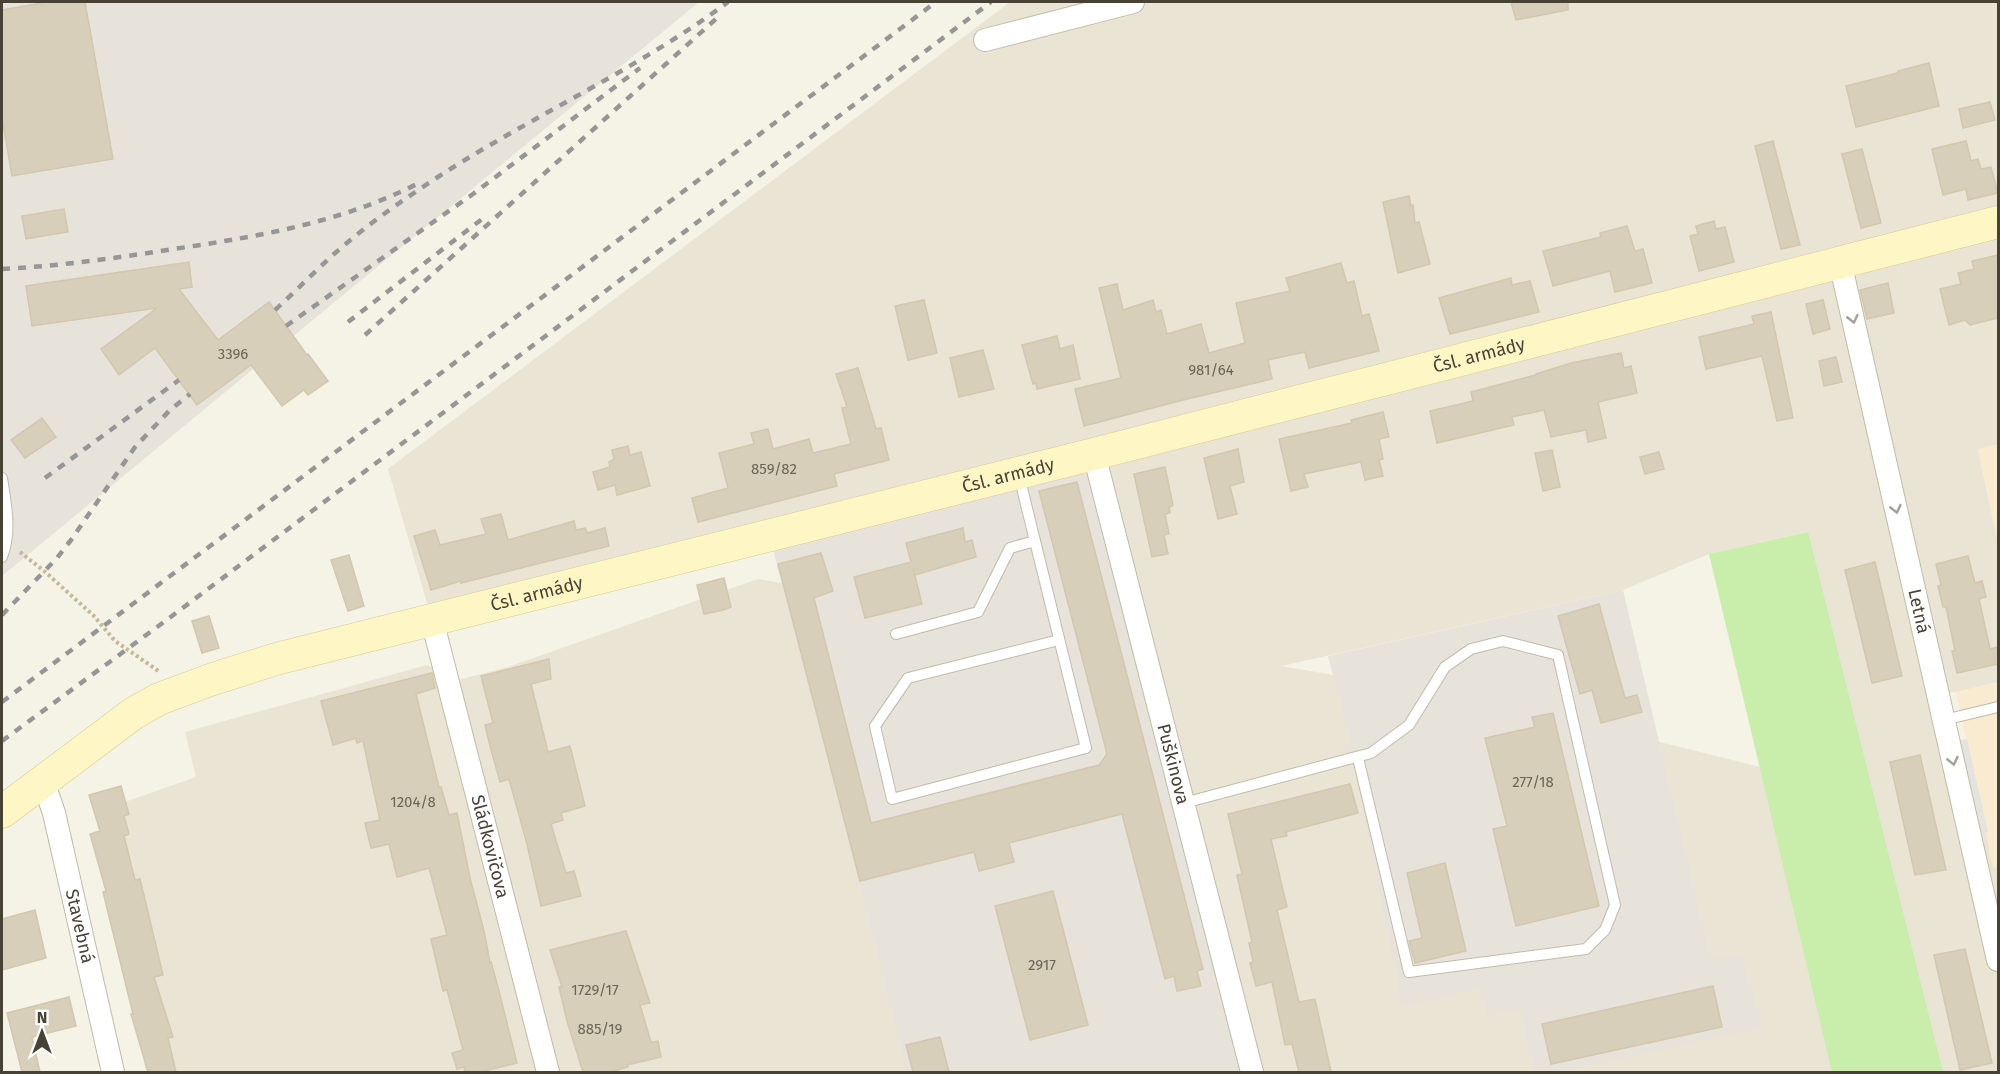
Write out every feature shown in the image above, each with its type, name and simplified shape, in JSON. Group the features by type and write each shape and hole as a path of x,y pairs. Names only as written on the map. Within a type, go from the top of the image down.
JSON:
{"street":[{"path":"985,40 1133,2"},
{"name":"Čsl. armády","path":"2,812 134,713 159,699 276,659 1094,454 1998,222"},
{"name":"Letná","path":"1840,262 1998,960"},
{"name":"Puškinova","path":"1094,454 1252,1072"},
{"name":"Sládkovičova","path":"432,620 548,1072"},
{"name":"Stavebná","path":"43,781 54,813 113,1072"}],"lane":[{"path":"1018,472 1086,748 892,799 875,726 908,678 1059,640"},
{"path":"2,478 7,513 6,546 2,557"},
{"path":"896,634 978,612 1010,548 1035,541"},
{"path":"1184,803 1371,753 1408,725 1445,667 1471,649 1503,642 1558,655 1615,904 1605,930 1586,949 1408,972 1358,758"},
{"path":"1944,720 1998,707"}],"path":[{"path":"6,546 26,555 93,615 115,641 186,688"}],"shaded area":[{"path":"2,2 699,2 2,576"},
{"path":"1010,2 1998,2 1998,444 1978,450 1998,543 1998,682 1939,694 1998,826 1998,1072 146,1072 102,810 196,777 185,732 427,665 458,680 508,667 758,579 1154,645 1094,454 432,620 388,469","holes":["1807,532 1873,795 1515,706 1281,666 1623,590 1709,554"]},
{"path":"1998,444 1998,543 1978,449"},
{"path":"1094,454 1252,1072 907,1072 769,534"},
{"path":"1623,590 1711,959 1741,954 1763,1027 1562,1072 1534,1072 1519,1010 1486,1016 1479,988 1402,1007 1355,768 1348,770 1343,746 1351,744 1328,656"},
{"path":"1998,682 1998,867 1993,868 1956,692"},
{"path":"1967,739 1988,832 1981,834 1959,740"}],"green space":[{"path":"1808,532 1943,1072 1832,1072 1709,554"}],"building":[{"path":"42,2 85,2 113,159 12,176 2,118 2,10"},
{"path":"1511,2 1568,2 1568,10 1516,20"},
{"path":"1929,63 1939,106 1856,127 1846,86"},
{"path":"1990,102 1995,120 1963,128 1959,109"},
{"path":"1773,141 1800,245 1781,249 1755,146"},
{"path":"1966,141 1971,161 1978,159 1981,169 1991,167 1998,193 1968,200 1966,189 1943,195 1932,149"},
{"path":"1862,149 1881,223 1861,228 1842,154"},
{"path":"1409,196 1411,206 1413,205 1415,223 1419,222 1430,264 1398,273 1383,202"},
{"path":"64,209 68,232 26,239 22,216"},
{"path":"1714,221 1716,229 1725,227 1734,262 1699,271 1690,236 1698,234 1696,226"},
{"path":"1627,226 1635,251 1643,249 1652,283 1615,292 1610,271 1553,286 1543,251 1601,237 1600,233"},
{"path":"1998,255 1998,318 1970,325 1965,320 1949,325 1940,289 1961,284 1958,273 1974,269 1972,261"},
{"path":"189,262 192,287 179,289 218,340 269,302 328,381 308,395 304,390 282,406 251,365 197,405 155,348 119,375 101,349 157,308 32,326 26,286"},
{"path":"1341,263 1347,283 1354,281 1362,316 1369,314 1379,351 1309,368 1305,352 1268,360 1272,379 1084,426 1075,389 1121,378 1099,288 1117,284 1123,310 1153,300 1156,312 1161,310 1167,334 1201,324 1209,353 1245,343 1236,303 1290,291 1286,278"},
{"path":"1511,278 1512,285 1530,281 1539,312 1450,334 1439,298"},
{"path":"1888,283 1894,313 1867,319 1860,290"},
{"path":"924,300 937,353 908,360 895,306"},
{"path":"1823,300 1830,329 1813,334 1806,304"},
{"path":"1771,312 1793,418 1777,421 1762,356 1706,369 1699,337 1754,324 1752,316"},
{"path":"1057,336 1060,349 1073,345 1080,379 1037,389 1036,383 1033,384 1022,345"},
{"path":"983,350 994,389 959,397 950,358"},
{"path":"1621,353 1624,368 1631,366 1637,393 1598,402 1606,438 1588,442 1586,430 1551,437 1544,410 1512,417 1514,425 1437,443 1430,411 1473,401 1471,392 1571,363"},
{"path":"1836,357 1842,382 1824,386 1819,361"},
{"path":"858,368 876,429 881,428 889,460 834,474 837,486 698,522 692,498 728,488 719,453 754,444 751,433 768,429 773,449 809,439 813,453 851,444 842,408 847,407 836,374"},
{"path":"1383,412 1389,437 1379,439 1383,459 1379,460 1383,476 1365,480 1361,462 1304,474 1308,487 1291,491 1279,439 1352,423 1351,420"},
{"path":"42,418 56,437 25,458 11,440"},
{"path":"628,446 630,455 641,452 650,486 617,495 615,485 598,490 593,472 610,467 609,462 614,459 612,450"},
{"path":"1238,449 1244,482 1230,486 1237,514 1218,519 1204,458"},
{"path":"1552,450 1560,487 1543,491 1535,453"},
{"path":"1659,452 1664,469 1645,474 1640,457"},
{"path":"1165,467 1173,505 1169,508 1170,513 1165,514 1169,534 1164,535 1168,554 1152,557 1134,474"},
{"path":"1077,482 1203,969 1197,971 1201,986 1177,991 1174,976 1165,979 1122,814 1009,843 1014,862 979,871 974,852 860,881 778,564 821,553 833,591 814,598 871,823 1099,765 1107,754 1039,491"},
{"path":"501,514 508,540 574,521 576,530 585,528 587,533 605,528 609,546 431,590 414,536 435,530 440,545 486,534 481,519"},
{"path":"963,528 965,542 972,540 976,557 915,575 913,568 922,604 865,618 854,577 911,562 906,543"},
{"path":"349,555 364,606 348,611 331,560"},
{"path":"1968,556 1975,583 1982,581 1986,597 1979,599 1990,649 1998,647 1998,664 1957,673 1946,607 1943,607 1938,586 1941,585 1936,564"},
{"path":"1875,562 1902,676 1872,683 1845,570"},
{"path":"724,578 731,607 704,614 697,585"},
{"path":"1599,604 1625,698 1637,695 1642,712 1601,723 1592,690 1580,694 1558,616"},
{"path":"209,616 219,648 202,653 192,621"},
{"path":"549,659 551,679 531,684 548,752 570,746 585,806 561,813 563,820 551,824 566,873 574,871 581,896 541,906 509,779 500,782 489,742 485,725 493,723 481,676"},
{"path":"432,673 435,688 416,694 439,787 441,787 449,815 457,813 490,963 517,1063 480,1072 465,1072 464,1067 457,1069 452,1053 463,1050 447,990 443,991 431,939 447,935 429,868 397,877 389,844 371,848 365,823 380,820 363,741 357,743 356,738 333,745 321,701"},
{"path":"1553,713 1599,906 1516,926 1493,829 1507,826 1485,738 1535,727 1532,717"},
{"path":"1920,755 1946,870 1915,875 1890,762"},
{"path":"1350,784 1358,813 1286,832 1287,836 1271,839 1287,907 1277,910 1299,1002 1315,999 1331,1072 1299,1072 1292,1044 1285,1045 1272,982 1256,986 1250,963 1253,962 1249,943 1252,942 1237,875 1242,874 1228,814"},
{"path":"121,786 129,814 124,816 129,834 124,836 135,880 140,879 163,975 154,977 173,1037 168,1038 176,1072 148,1072 131,1014 133,1014 103,892 106,891 90,834 100,831 89,795"},
{"path":"1445,863 1466,951 1415,963 1409,941 1422,938 1407,873"},
{"path":"1053,891 1088,1025 1030,1040 995,906"},
{"path":"35,910 46,958 2,970 2,919"},
{"path":"626,931 650,1003 640,1005 651,1042 658,1041 661,1057 627,1065 628,1067 610,1072 583,1072 567,1021 559,987 562,987 550,950"},
{"path":"1965,949 1992,1063 1960,1070 1934,955"},
{"path":"1713,986 1722,1027 1551,1064 1542,1024"},
{"path":"69,997 76,1026 32,1037 40,1072 22,1072 7,1013"},
{"path":"940,1037 949,1072 913,1072 906,1045"}],"railway":[{"path":"275,310 348,242 406,198 486,147 627,68 728,2"},
{"path":"2,702 936,2"},
{"path":"2,741 991,2"},
{"path":"365,335 717,18"},
{"path":"286,326 473,194 640,68"},
{"path":"2,269 109,258 268,233 329,218 389,197 419,183"},
{"path":"348,322 486,216"},
{"path":"45,478 179,380"},
{"path":"2,615 57,558 135,447 170,410 190,394"}]}
